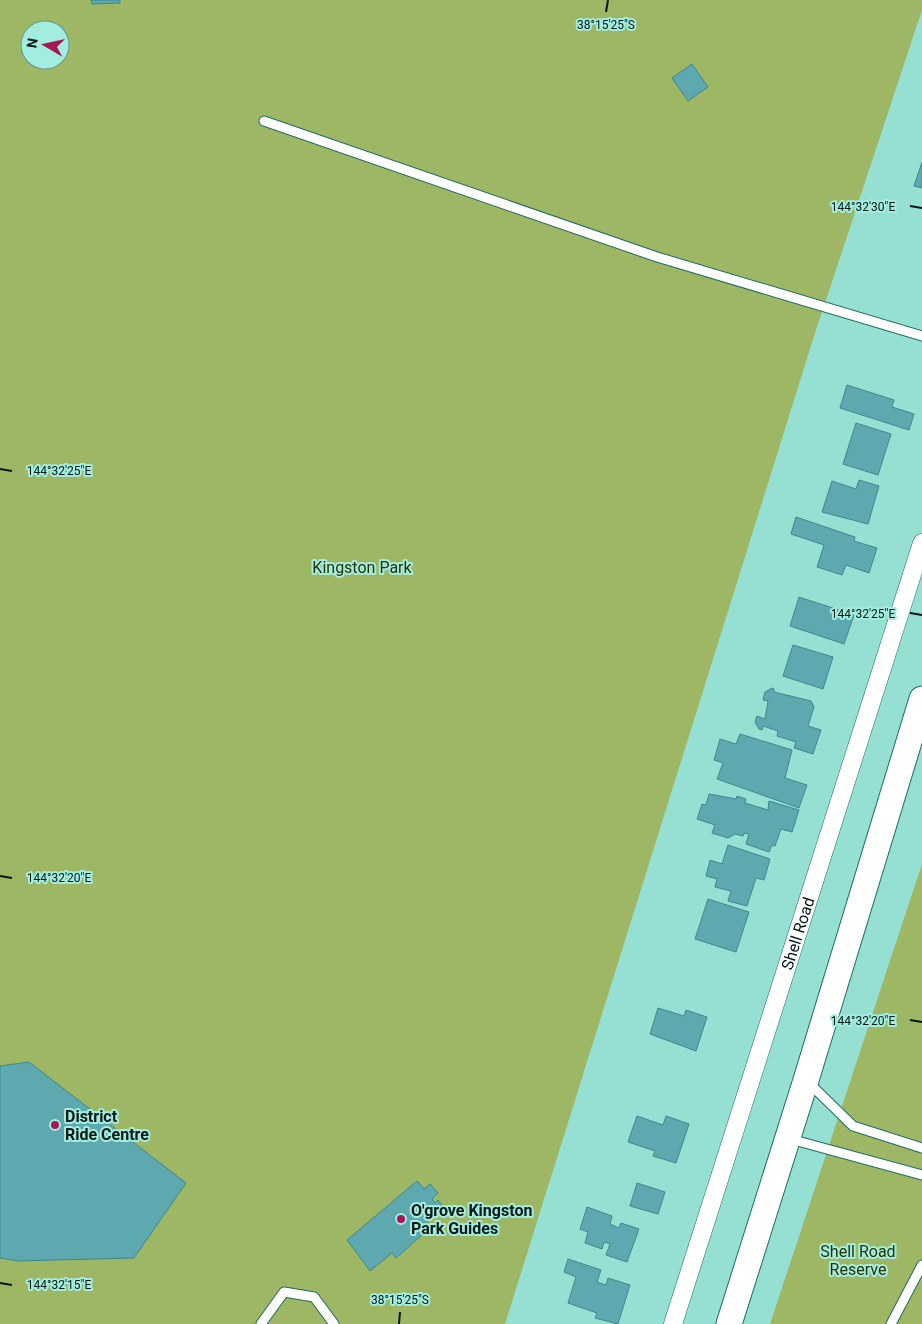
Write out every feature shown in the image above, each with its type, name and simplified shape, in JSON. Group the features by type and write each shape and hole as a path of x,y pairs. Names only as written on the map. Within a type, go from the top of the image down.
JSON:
{"main road":[{"path":"728,1324 788,1138 922,700"}],"street":[{"name":"Shell Road","path":"673,1324 922,543"}],"lane":[{"path":"264,121 657,256 922,336"},
{"path":"806,1080 853,1126 922,1148"},
{"path":"788,1138 922,1175"},
{"path":"891,1324 922,1265"},
{"path":"261,1324 284,1292 314,1297 334,1324"}],"green space":[{"name":"Kingston Park","path":"0,0 922,0 922,10 815,333 505,1324 0,1324"},
{"name":"Shell Road Reserve","path":"922,864 922,1324 770,1324"}],"building":[{"path":"91,0 120,0 120,3 92,4"},
{"path":"692,64 708,87 688,101 672,78"},
{"path":"922,162 922,188 914,186"},
{"path":"847,385 894,400 892,407 914,414 909,430 840,408"},
{"path":"856,423 891,434 878,475 843,464"},
{"path":"859,480 879,486 868,524 822,512 832,481 856,489"},
{"path":"796,517 855,537 854,541 877,548 869,573 846,565 842,575 817,567 824,545 791,534"},
{"path":"799,597 854,615 844,644 790,626"},
{"path":"793,645 833,657 823,689 783,676"},
{"path":"772,688 774,692 811,701 814,707 808,726 821,730 813,754 794,748 796,742 777,736 778,731 763,726 762,730 759,729 755,722 757,716 765,719 768,701 763,700 765,692"},
{"path":"740,734 792,750 785,778 807,785 799,808 717,779 723,763 714,760 720,739 736,744"},
{"path":"709,794 736,799 737,796 746,799 745,803 768,810 769,801 799,810 792,832 781,829 775,846 772,845 769,852 746,844 749,834 744,833 743,836 735,834 728,838 712,833 715,825 697,819 702,804 706,805"},
{"path":"728,845 770,859 764,880 756,878 747,906 728,901 731,891 715,887 717,879 706,876 710,860 722,864"},
{"path":"708,899 749,912 736,952 695,939"},
{"path":"658,1008 684,1016 686,1010 707,1017 696,1051 650,1034"},
{"name":"District Ride Centre","path":"29,1062 186,1183 134,1258 18,1261 0,1258 0,1066"},
{"path":"637,1116 663,1125 666,1116 689,1124 676,1163 653,1156 655,1151 628,1142"},
{"name":"O'grove Kingston Park Guides","path":"417,1181 424,1189 430,1184 438,1193 432,1199 435,1203 438,1200 444,1208 418,1230 422,1235 396,1258 392,1253 370,1271 347,1240"},
{"path":"637,1183 665,1192 658,1214 630,1206"},
{"path":"587,1207 612,1216 610,1224 619,1228 621,1223 639,1229 627,1262 606,1255 610,1244 604,1242 602,1249 585,1243 588,1232 580,1229"},
{"path":"568,1259 601,1270 597,1282 606,1285 608,1278 630,1285 618,1324 595,1318 597,1313 568,1303 576,1277 564,1272"}],"place":[{"name":"District Ride Centre","path":"55,1125"},
{"name":"O'grove Kingston Park Guides","path":"401,1219"}]}
